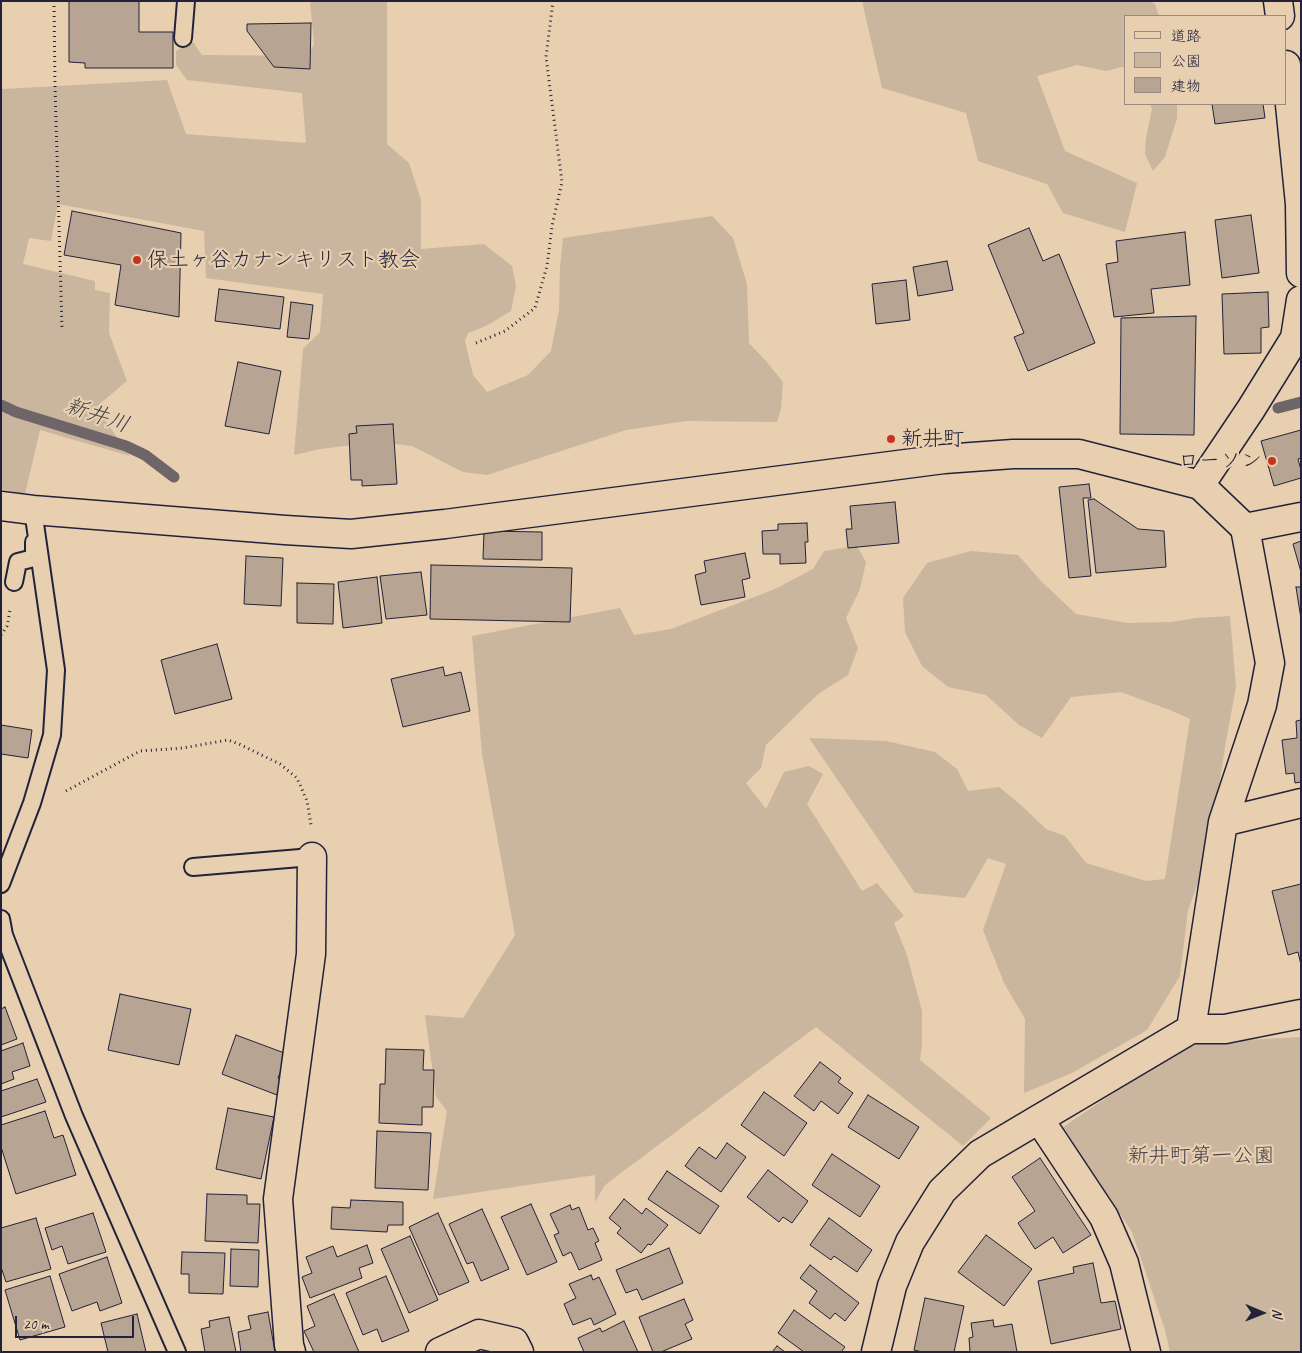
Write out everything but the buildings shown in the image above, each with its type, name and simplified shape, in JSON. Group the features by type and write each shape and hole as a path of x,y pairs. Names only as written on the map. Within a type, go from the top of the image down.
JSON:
{"street":[{"path":"1278,1 1280,15"},
{"path":"1287,28 1301,27"},
{"path":"1287,75 1300,204 1301,272"},
{"path":"1200,485 1295,338 1301,300"},
{"path":"1,506 351,534 445,524 944,459 1013,454 1079,454 1200,485 1245,528 1270,663 1262,704 1223,822 1191,1029"},
{"path":"1245,528 1301,517"},
{"path":"1223,822 1301,804"},
{"path":"291,1352 278,1198 311,954 312,858"},
{"path":"876,1352 892,1286 910,1242 942,1191 980,1154 1191,1029 1225,1030 1301,1014"},
{"path":"1040,1119 1104,1217 1124,1263 1146,1352"},
{"path":"440,1352 479,1334 514,1342 519,1352"}],"lane":[{"path":"183,38 186,1"},
{"path":"14,582 18,562 34,558 33,510"},
{"path":"1,884 32,803 52,735 56,670 33,510"},
{"path":"193,867 312,858"},
{"path":"1,919 4,936 74,1116 177,1352"}],"path":[{"path":"54,1 62,329"},
{"path":"476,343 505,331 534,308 547,266 552,226 562,182 546,57 553,1"},
{"path":"32,803 51,799 140,751 183,748 228,740 280,764 297,778 307,801 314,842 312,858"}],"green space":[{"path":"310,1 387,1 387,144 409,163 421,200 421,249 484,244 512,266 516,286 511,311 486,326 468,333 465,341 473,375 487,392 528,375 551,351 559,310 563,238 712,216 733,238 747,284 749,343 783,382 781,408 777,422 686,421 626,430 487,475 463,472 412,446 378,442 320,449 294,455 303,349 320,332 323,294 206,278 204,231 58,204 51,241 29,238 23,264 95,281 95,290 110,293 109,333 127,381 96,407 130,456 40,430 25,494 1,489 1,81 3,89 167,80 186,134 306,143 302,93 187,80 176,65 176,51 193,42 202,55 308,56 314,44"},
{"path":"862,1 1150,1 1155,4 1159,15 1124,15 1124,66 1106,71 1077,65 1037,76 1065,151 1137,183 1125,232 1063,213 1047,184 978,161 966,113 882,88"},
{"path":"1150,105 1177,105 1177,118 1165,157 1153,171 1145,154 1152,109"},
{"path":"857,546 866,562 860,589 846,618 858,648 848,675 818,694 766,745 761,768 746,783 766,809 784,772 809,766 823,774 807,804 862,891 877,883 904,916 894,923 907,955 922,1011 920,1060 991,1118 963,1146 816,1027 605,1185 595,1202 595,1175 433,1199 447,1111 436,1097 425,1015 463,1018 515,935 482,754 472,636 620,608 634,635 671,629 775,589 813,569 824,551"},
{"path":"971,551 1018,555 1041,581 1076,614 1128,623 1171,622 1230,616 1236,687 1208,856 1188,910 1180,976 1147,1030 1072,1073 1024,1093 1025,1019 1004,983 983,930 1006,864 988,858 965,898 915,893 809,738 886,741 935,752 957,769 968,791 999,787 1046,829 1065,836 1086,863 1146,881 1165,879 1190,719 1121,692 1071,697 1042,738 1019,725 986,695 948,687 922,666 905,632 903,598 927,563"},
{"name":"新井町第一公園","path":"1301,1037 1301,1352 1170,1352 1165,1330 1132,1232 1063,1127 1188,1043"}],"waterway":[{"path":"1278,408 1301,402"},
{"name":"新井川","path":"1,405 16,412 126,446 145,455 174,477"}],"place":[{"name":"保土ヶ谷カナンキリスト教会","path":"137,260"},
{"name":"新井町","path":"891,439"},
{"name":"ローソン","path":"1272,461"}]}
